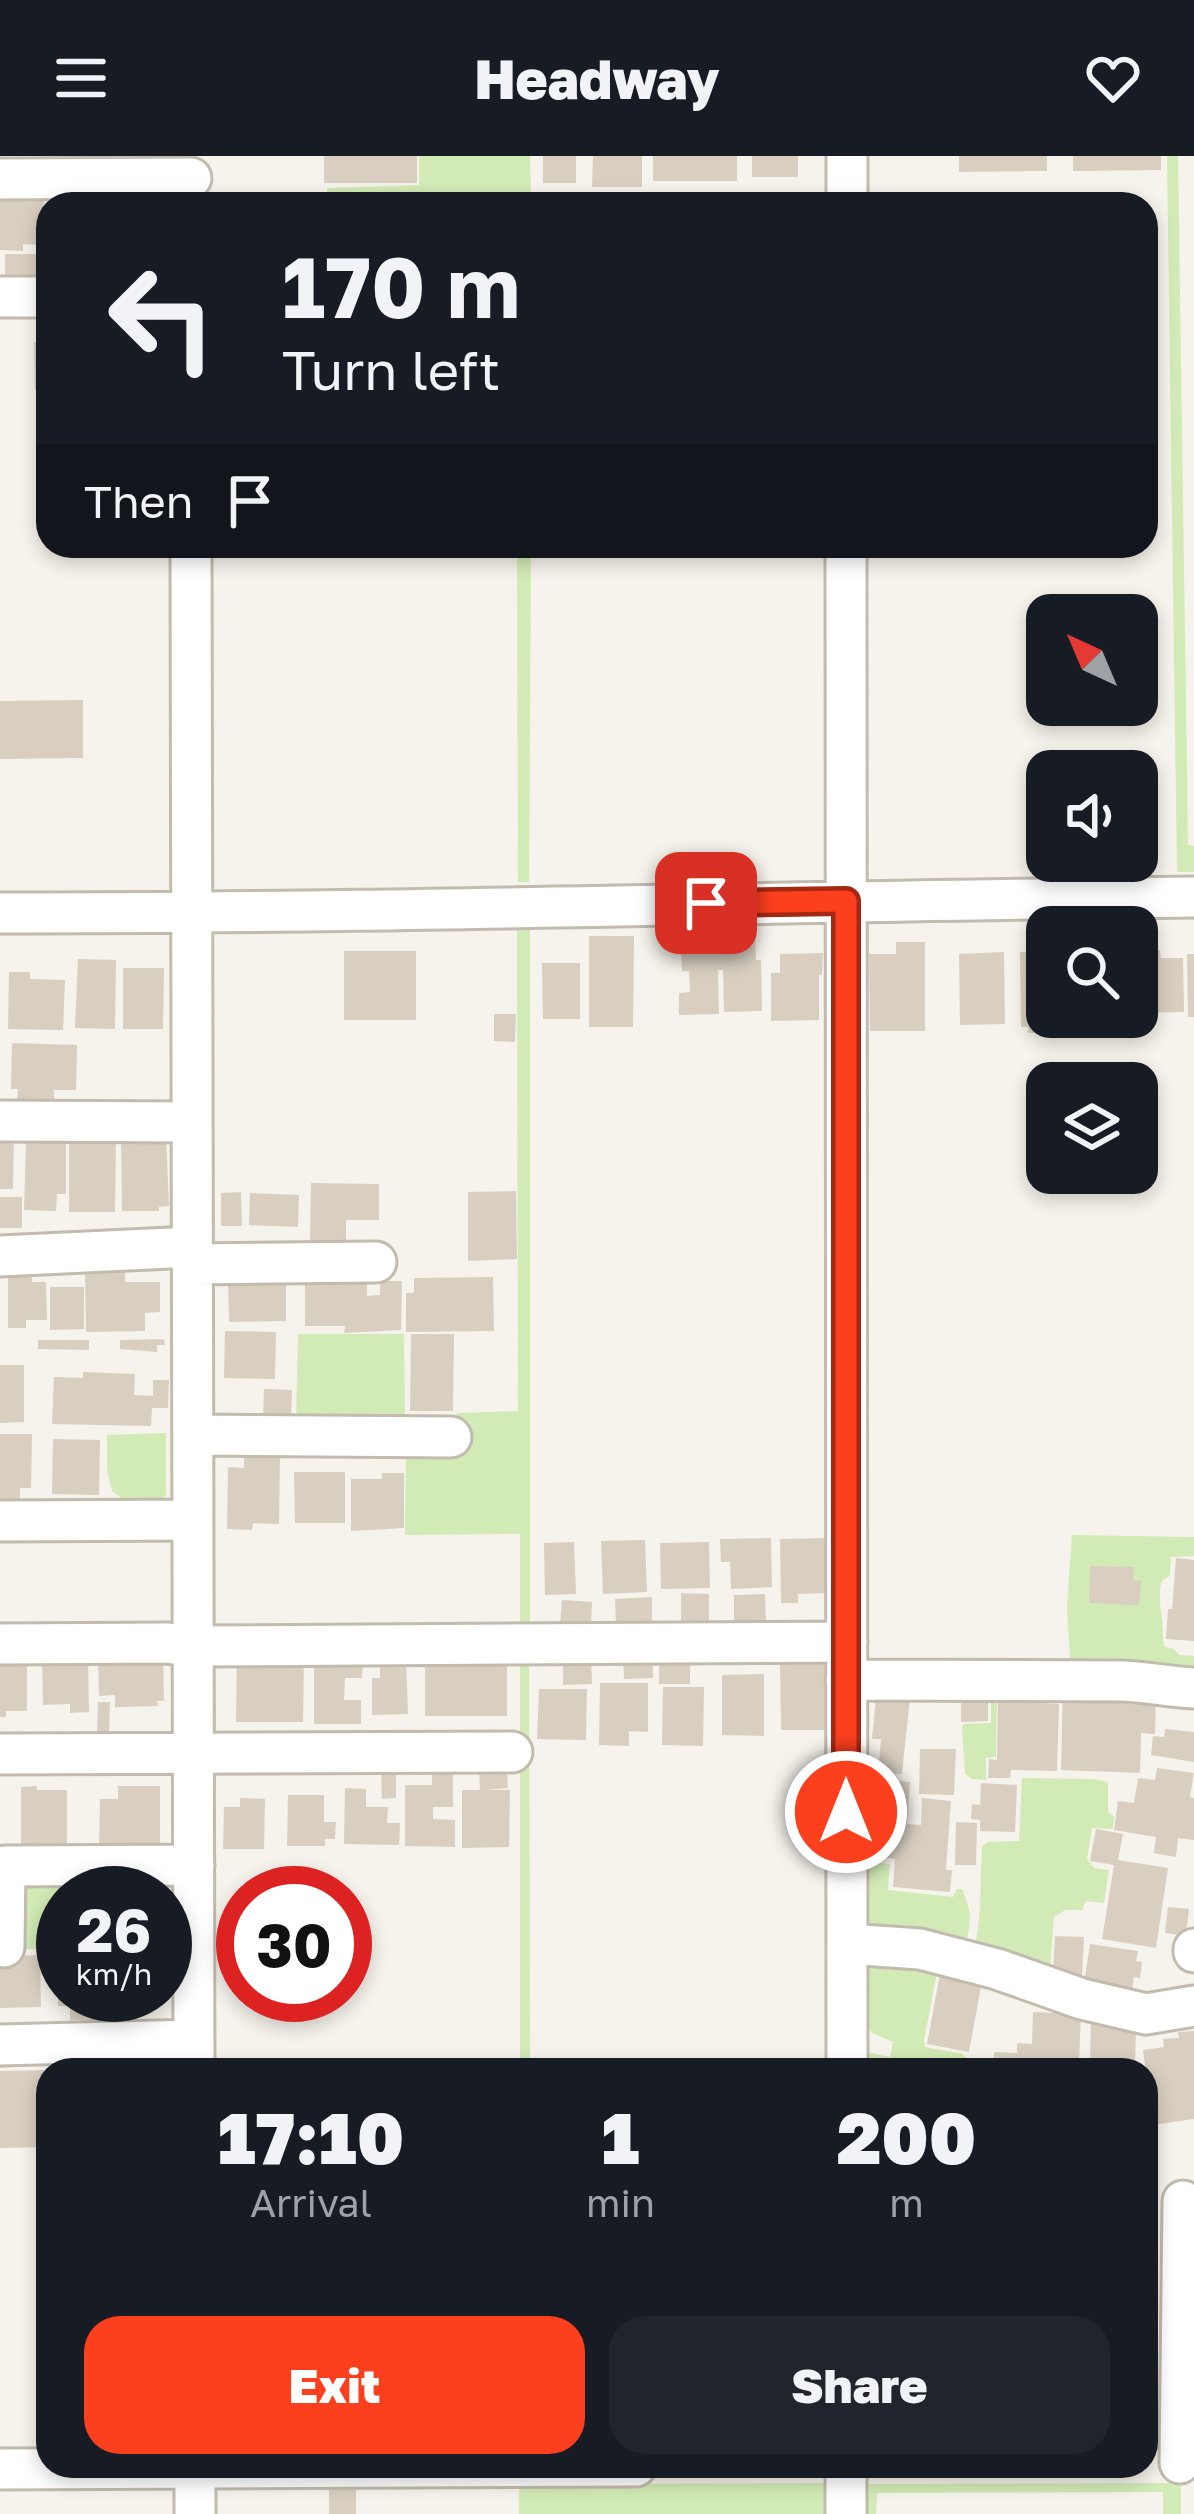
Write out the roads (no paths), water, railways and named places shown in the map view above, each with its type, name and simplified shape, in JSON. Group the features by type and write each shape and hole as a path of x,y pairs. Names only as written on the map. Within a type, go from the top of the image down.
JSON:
{"street":[{"path":"847,156 847,192"},
{"path":"0,179 191,180"},
{"path":"0,297 36,296"},
{"path":"0,2045 194,2055 191,558"},
{"path":"847,558 847,2058"},
{"path":"0,914 1194,897"},
{"path":"0,1121 191,1122"},
{"path":"0,1256 376,1262"},
{"path":"193,1436 451,1437"},
{"path":"0,1521 194,1520"},
{"path":"0,1644 166,1643 846,1661 1194,1688"},
{"path":"0,1754 512,1752"},
{"path":"4,1947 5,1866 194,1865"},
{"path":"847,1944 920,1948 1146,2014 1194,2006"},
{"path":"1174,2463 1183,2201"},
{"path":"0,2469 36,2469"},
{"path":"195,2478 195,2514"},
{"path":"846,2478 846,2514"}]}
